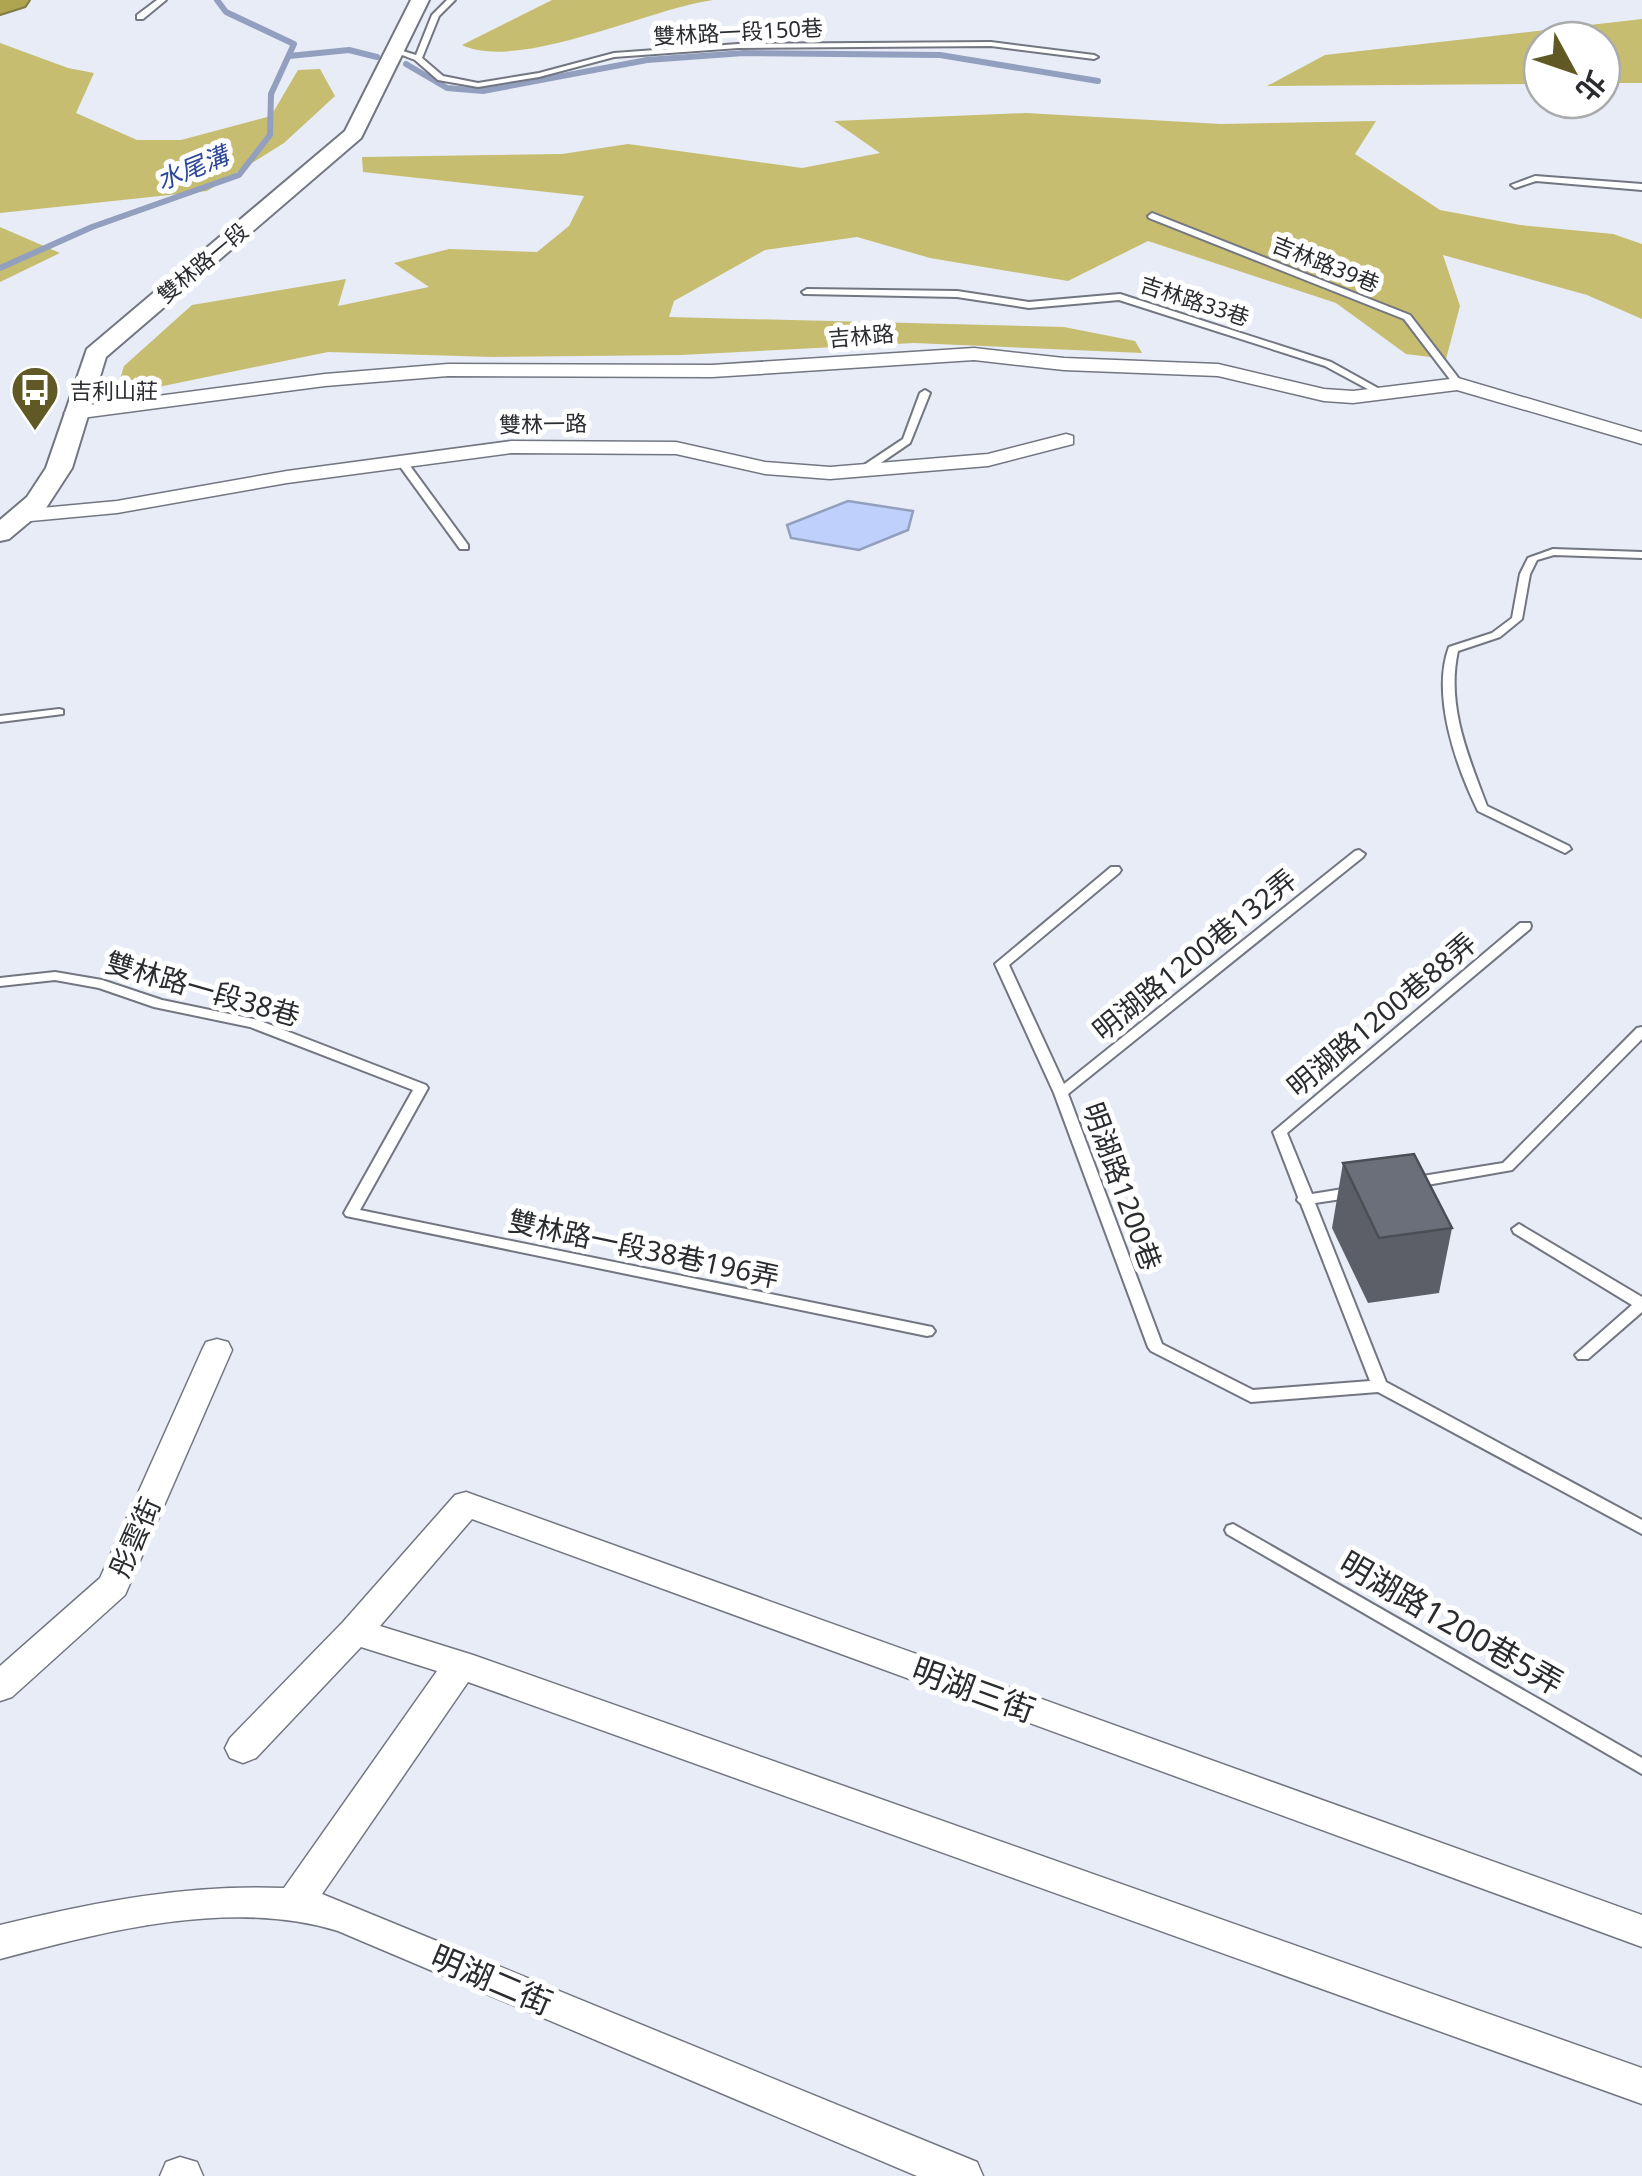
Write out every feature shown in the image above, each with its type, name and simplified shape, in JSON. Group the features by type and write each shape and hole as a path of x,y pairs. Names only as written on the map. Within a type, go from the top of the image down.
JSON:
{"highway":[{"path":"0,6 16,0"}],"street":[{"name":"雙林路一段","path":"0,532 37,502 59,468 95,354 354,134 407,54 420,0"},
{"name":"吉林路","path":"74,413 325,380 448,370 712,371 974,354 1064,364 1218,370 1324,396 1458,384 1642,438"},
{"name":"雙林一路","path":"20,516 117,507 287,477 511,446 676,448 764,468 830,474 988,460 1066,440"},
{"name":"彤雲街","path":"0,1687 113,1586 217,1350"},
{"name":"明湖三街","path":"242,1748 354,1632 466,1504 1642,1931"},
{"path":"354,1632 461,1664 1642,2086"},
{"path":"294,1904 461,1664"},
{"name":"明湖二街","path":"0,1942 88,1918 184,1907 294,1904 345,1917 963,2176"}],"lane":[{"path":"140,17 162,0"},
{"path":"407,54 450,0"},
{"name":"雙林路一段150巷","path":"407,54 441,78 478,85 539,75 614,55 738,46 991,44 1094,57"},
{"path":"1515,184 1536,178 1642,187"},
{"name":"吉林路39巷","path":"1152,216 1407,316 1458,384"},
{"name":"吉林路33巷","path":"807,292 957,294 1029,305 1120,297 1328,364 1380,392"},
{"path":"862,471 906,441 925,393"},
{"path":"402,462 464,547"},
{"path":"1565,849 1482,808 1454,733 1449,662 1453,649 1496,635 1516,618 1525,574 1533,558 1553,552 1642,556"},
{"path":"0,719 59,712"},
{"name":"明湖路1200巷132弄","path":"1062,1093 1358,854"},
{"name":"明湖路1200巷","path":"1115,870 1002,964 1062,1093 1156,1347 1251,1396 1380,1386"},
{"name":"明湖路1200巷88弄","path":"1304,1200 1280,1132 1524,926"},
{"name":"雙林路一段38巷","path":"0,982 56,976 102,984 159,1004 254,1022 420,1088 351,1214"},
{"path":"1396,1185 1507,1166 1642,1031"},
{"path":"1378,1188 1304,1200 1380,1386 1642,1528"},
{"name":"雙林路一段38巷196弄","path":"351,1214 928,1331"},
{"path":"1519,1229 1642,1304 1583,1354"},
{"name":"明湖路1200巷5弄","path":"1232,1530 1642,1767"}],"shaded area":[{"path":"552,0 713,0 516,51 486,51 462,45"},
{"path":"1642,19 1642,83 1622,83 1622,21"},
{"path":"1522,33 1522,84 1267,86 1325,55"},
{"path":"0,43 68,68 94,73 76,113 137,140 181,140 271,116 298,70 320,69 335,96 284,143 207,191 0,213"},
{"path":"1026,113 1221,124 1376,121 1355,154 1440,210 1520,225 1613,234 1642,244 1642,319 1587,295 1443,255 1460,306 1446,359 1406,354 1336,303 1148,241 1068,281 930,258 857,237 765,250 674,301 669,317 1064,327 1135,341 1142,353 914,343 681,355 493,357 328,352 115,396 124,366 192,305 346,279 338,306 429,287 394,263 449,249 537,252 569,226 584,196 363,172 362,157 562,154 628,144 802,168 880,153 834,121"},
{"path":"0,227 60,253 0,282"}],"water":[{"path":"848,501 913,511 908,530 859,550 791,538 787,525"}],"building":[{"path":"1414,1154 1452,1228 1379,1238 1343,1163"}],"waterway":[{"name":"水尾溝","path":"0,268 92,227 239,175 270,135 271,94 294,44 226,12 217,0"},
{"path":"289,56 349,50 377,57"},
{"path":"406,64 447,88 483,91 647,60 744,53 940,55 1098,81"}],"place":[{"name":"吉利山莊","path":"35,432"}]}
